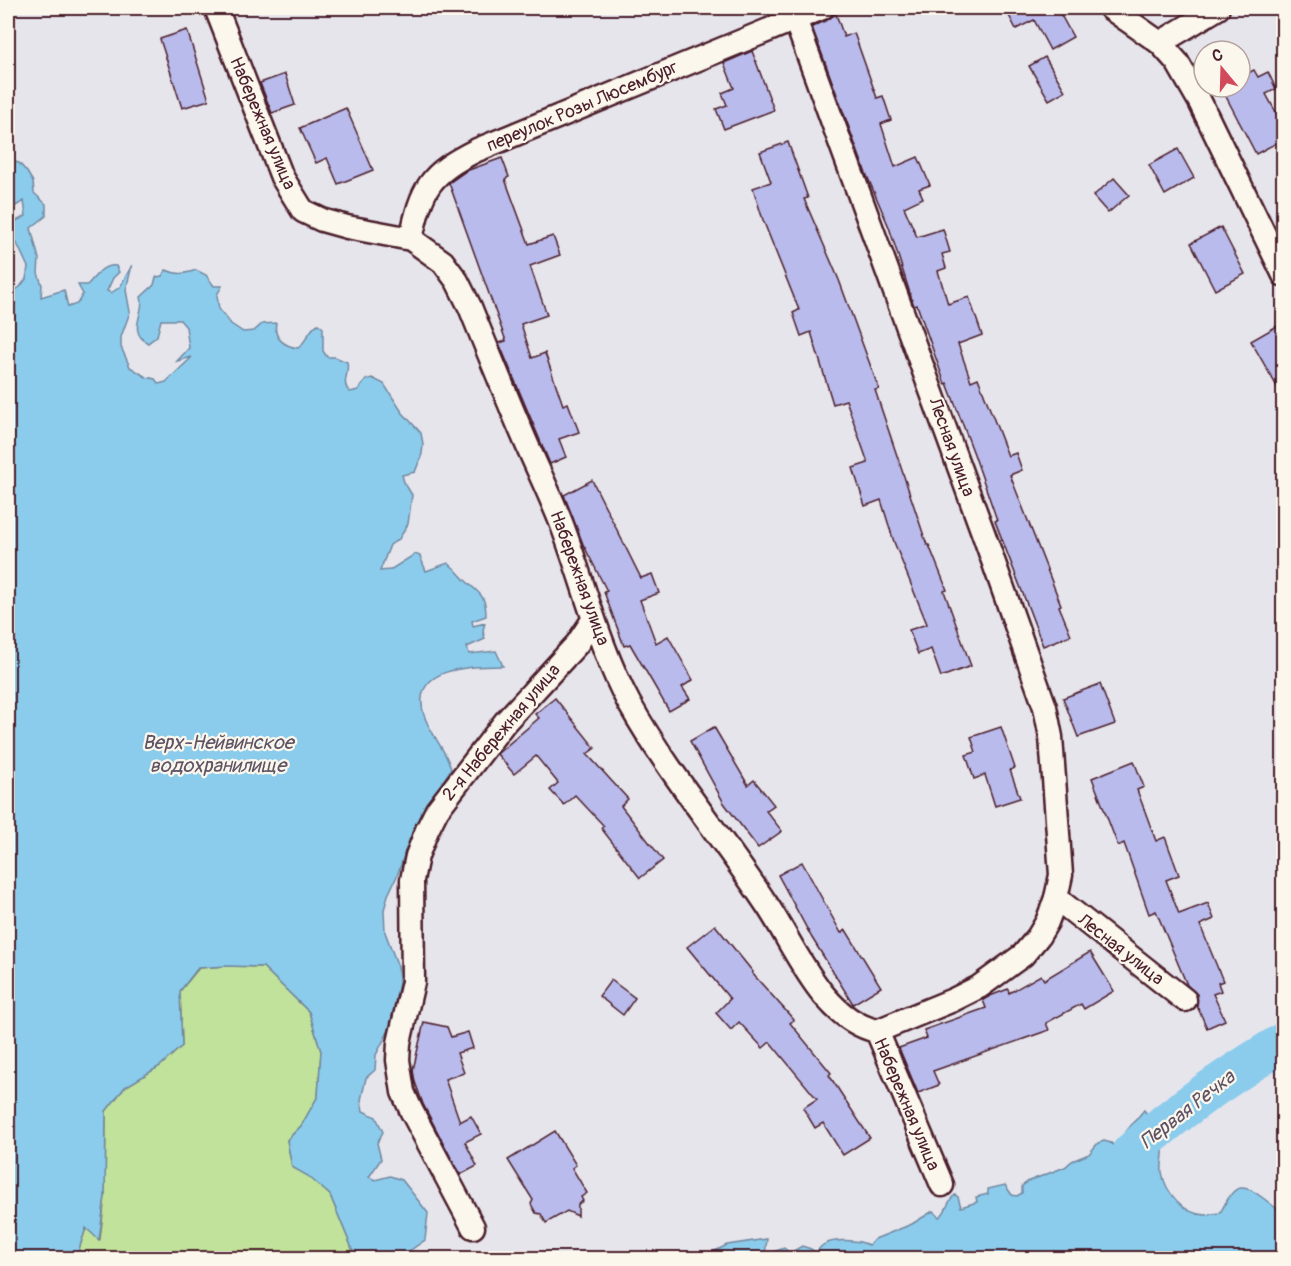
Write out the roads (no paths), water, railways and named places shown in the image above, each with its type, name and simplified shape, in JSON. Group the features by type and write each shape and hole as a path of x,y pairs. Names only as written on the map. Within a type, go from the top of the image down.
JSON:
{"street":[{"name":"Набережная улица","path":"216,8 282,177 303,211 322,220 347,227 411,240 443,262 457,281 561,524 593,620 618,679 667,764 767,904 817,986 850,1021 863,1028 877,1031 942,1185"},
{"name":"переулок Розы Люсембург","path":"411,240 424,190 436,175 453,162 794,12 822,8"},
{"path":"1110,8 1160,43 1177,62 1200,102 1284,275"},
{"path":"1160,43 1218,8"},
{"name":"Лесная улица","path":"794,12 986,538 1045,707 1051,737 1060,847 1061,875 1056,898 1047,922 1023,955 979,987 877,1031"},
{"name":"2-я Набережная улица","path":"473,1227 411,1110 399,1075 399,1043 413,982 412,880 421,848 437,810 505,722 577,644 593,620"},
{"name":"Лесная улица","path":"1056,898 1185,1000"}],"water":[{"name":"Верх-Нейвинское водохранилище","path":"8,160 19,163 27,172 33,182 34,193 46,204 46,216 31,228 39,259 41,297 64,290 68,307 77,304 83,294 78,285 87,285 103,269 116,266 119,272 113,278 107,291 111,293 120,287 132,265 126,290 130,312 121,337 121,347 130,367 146,377 155,379 159,384 166,382 192,357 177,361 189,348 186,327 180,320 161,320 157,336 148,343 142,338 137,327 141,297 154,285 156,277 162,276 166,270 181,273 196,270 206,275 214,286 222,286 217,295 219,309 231,324 243,332 254,331 262,324 276,323 278,337 288,345 298,348 318,324 323,328 323,351 327,357 335,357 347,362 345,382 350,392 358,390 366,380 372,378 384,384 402,412 421,433 423,444 415,472 402,475 412,495 408,524 399,539 390,545 380,571 390,570 415,554 420,556 426,571 448,563 478,592 485,603 486,616 472,621 473,626 485,623 483,630 485,639 467,647 469,654 496,651 503,666 475,667 446,672 434,678 426,687 422,699 424,715 451,769 414,827 388,895 384,910 385,932 398,967 399,983 390,1028 376,1055 375,1070 366,1078 361,1100 363,1111 376,1117 383,1132 377,1143 381,1159 369,1177 375,1180 390,1176 402,1180 428,1213 425,1240 405,1254 412,1258 356,1258 330,1195 308,1176 292,1167 287,1140 301,1126 318,1096 321,1051 309,1012 263,967 226,966 198,968 180,991 182,1046 160,1066 125,1087 106,1111 105,1196 99,1240 86,1228 76,1258 8,1258 8,295 20,287 26,279 28,267 13,235 16,221 26,216 24,201 14,207 8,207 10,193"},
{"path":"1144,1110 1160,1138 1163,1148 1164,1180 1177,1201 1190,1211 1209,1215 1220,1213 1231,1194 1239,1188 1252,1191 1283,1212 1283,1258 701,1258 727,1245 767,1239 765,1255 784,1248 790,1253 802,1246 816,1253 823,1245 839,1241 853,1241 869,1245 875,1239 912,1224 933,1211 939,1217 955,1195 961,1207 977,1202 976,1197 988,1194 988,1189 1005,1185 1012,1195 1017,1196 1022,1193 1022,1186 1029,1181 1065,1167 1072,1161 1089,1154 1098,1143 1104,1141 1114,1146"}],"waterway":[{"name":"Первая Речка","path":"1179,1258 1170,1226 1142,1189 1131,1153 1204,1094 1284,1042"}]}
